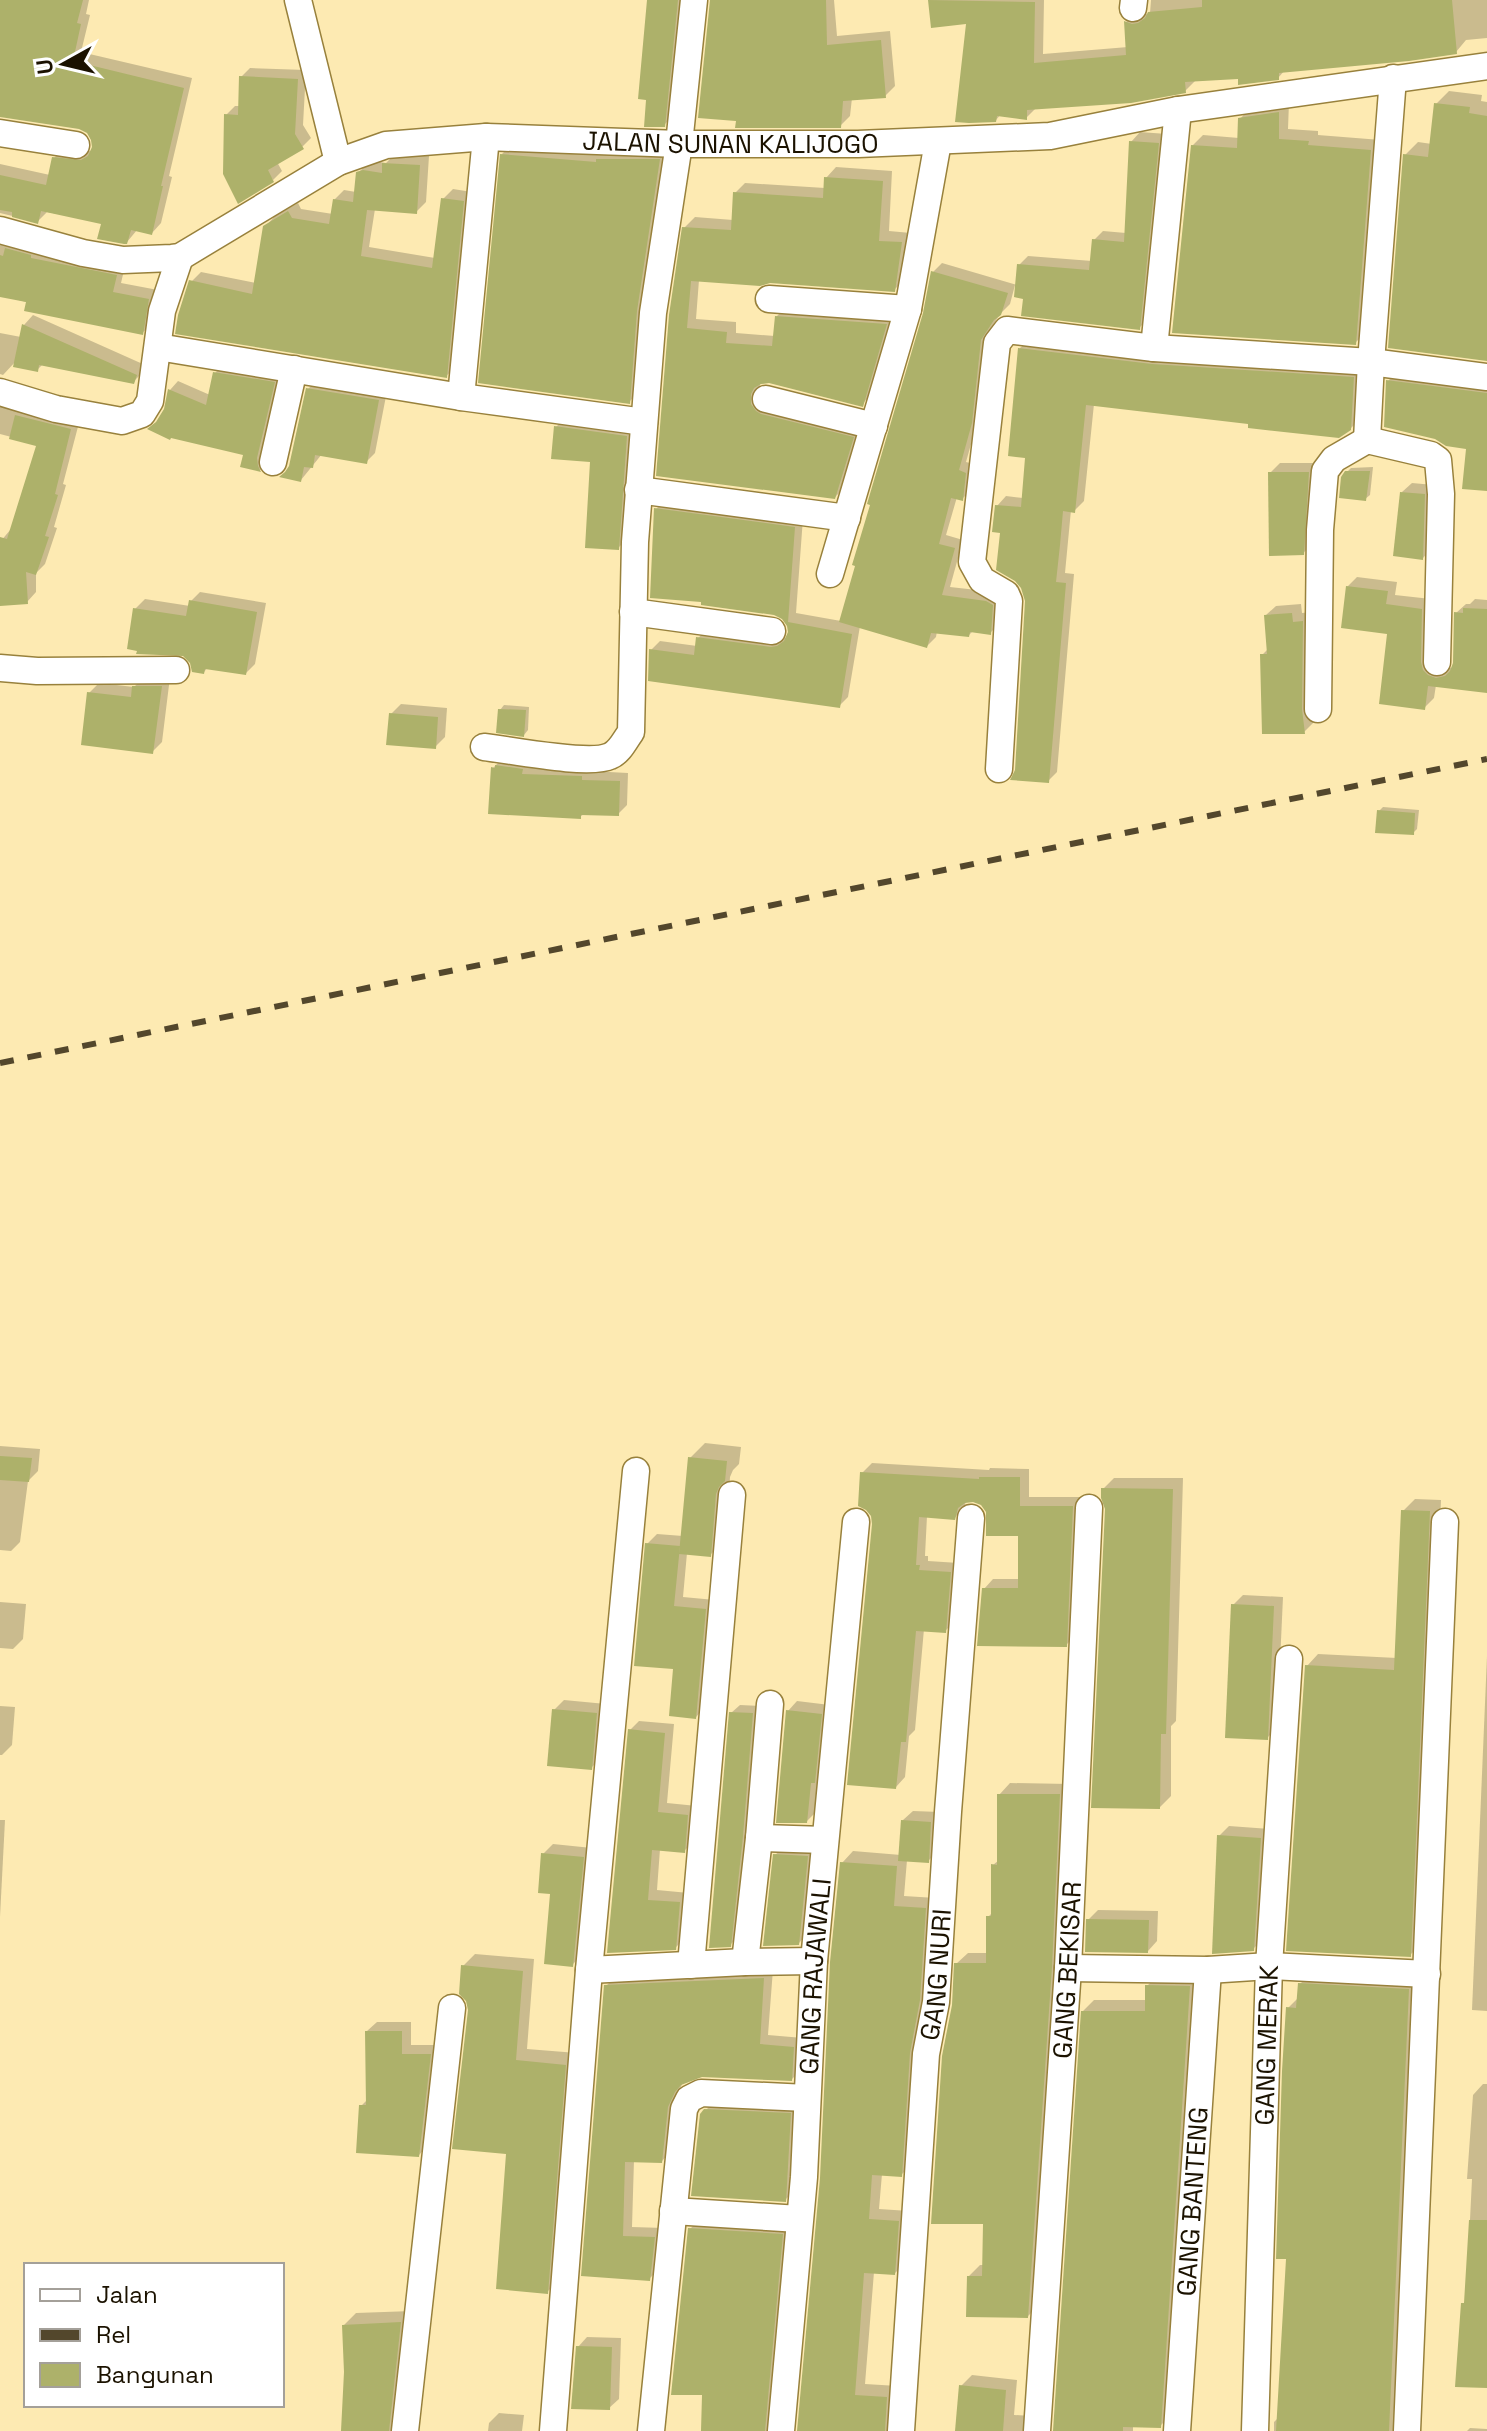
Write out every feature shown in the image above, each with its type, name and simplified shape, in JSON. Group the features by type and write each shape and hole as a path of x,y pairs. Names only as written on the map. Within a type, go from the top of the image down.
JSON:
{"street":[{"path":"298,0 338,162"},
{"path":"484,747 587,760 610,757 631,732 638,490 653,313 679,144 694,0"},
{"name":"JALAN SUNAN KALIJOGO","path":"0,230 83,253 123,260 180,257 338,162 386,145 486,137 679,144 938,142 1050,136 1178,110 1487,66"},
{"path":"1367,440 1393,78"},
{"path":"1154,348 1178,110"},
{"path":"0,133 76,145"},
{"path":"461,397 486,137"},
{"path":"830,574 908,309 938,142"},
{"path":"0,392 56,409 122,421 142,414 150,401 162,311 180,257"},
{"path":"769,299 908,309"},
{"path":"999,769 1009,601 1006,594 982,580 972,562 997,343 1007,330 1154,348 1371,362 1487,377"},
{"path":"158,347 461,397 644,422"},
{"path":"273,462 294,369"},
{"path":"766,399 874,426"},
{"path":"1318,709 1320,530 1325,471 1334,459 1367,440 1431,455 1438,460 1441,494 1437,662"},
{"path":"638,490 847,518"},
{"path":"633,612 772,631"},
{"path":"0,668 37,671 176,670"},
{"path":"553,2431 589,1970 636,1471"},
{"path":"691,1965 732,1495"},
{"name":"GANG BEKISAR","path":"1037,2431 1068,1968 1089,1508"},
{"name":"GANG NURI","path":"901,2431 926,2054 936,2002 971,1518"},
{"name":"GANG RAJAWALI","path":"781,2431 799,2219 814,1961 856,1522"},
{"path":"1407,2431 1445,1522"},
{"name":"GANG MERAK","path":"1255,2431 1269,1966 1289,1659"},
{"path":"745,1962 770,1704"},
{"path":"759,1838 825,1840"},
{"path":"589,1970 814,1961"},
{"path":"1068,1968 1208,1970 1269,1966 1427,1974"},
{"name":"GANG BANTENG","path":"1177,2431 1208,1970"},
{"path":"405,2431 452,2008"},
{"path":"651,2431 684,2109 689,2099 701,2093 807,2098"},
{"path":"673,2211 799,2219"}],"building":[{"path":"0,0 83,0 73,61 184,88 152,235 131,230 127,244 124,244 97,239 101,224 41,211 38,224 12,217 12,212 0,210 0,175 46,185 52,157 81,160 88,156 92,147 87,133 79,129 0,117"},
{"path":"647,0 678,0 665,127 644,127 646,100 638,99"},
{"path":"710,0 826,0 827,45 881,40 886,98 843,101 841,128 735,128 736,121 698,118"},
{"path":"928,0 1035,2 1034,63 1126,55 1124,21 1138,23 1148,12 1202,7 1202,0 1452,0 1457,54 1279,73 1279,80 1238,85 1238,79 1185,82 1186,93 1131,103 1027,110 1027,120 997,116 996,122 955,122 966,24 931,28"},
{"path":"239,76 298,79 295,134 304,149 268,170 274,182 238,204 223,174 224,114 238,115"},
{"path":"1434,103 1470,107 1469,113 1487,116 1487,361 1388,348 1403,154 1428,157"},
{"path":"1279,112 1279,139 1309,141 1308,145 1371,150 1356,345 1172,333 1191,145 1237,148 1238,118"},
{"path":"1129,141 1159,143 1140,330 1021,316 1023,299 1014,297 1017,264 1089,270 1092,239 1124,242"},
{"path":"500,154 596,162 596,159 660,159 637,311 630,404 478,383"},
{"path":"382,163 420,165 417,214 367,210 361,256 432,268 441,198 464,201 447,378 175,334 189,280 252,294 263,226 288,211 292,218 329,224 333,199 353,202 356,172 382,173"},
{"path":"824,177 883,181 879,241 902,242 895,292 691,281 687,328 727,332 726,343 772,346 775,316 887,324 863,407 769,383 754,388 751,394 751,404 761,414 854,437 835,499 656,476 669,315 682,227 731,230 733,192 823,198"},
{"path":"5,248 31,255 31,258 117,275 113,292 149,299 143,335 24,311 26,302 0,297 0,255 3,256"},
{"path":"931,271 1008,293 1001,315 981,340 972,423 959,470 966,473 963,501 951,498 939,544 955,548 942,595 986,601 993,605 991,635 970,632 969,637 931,633 927,648 839,622 870,505 867,504 923,313"},
{"path":"22,324 137,375 134,384 39,365 38,372 13,367"},
{"path":"1018,348 1152,364 1354,377 1351,430 1339,438 1086,405 1075,513 1063,511 1056,582 1066,583 1049,783 1010,780 1015,770 1025,601 1015,581 996,570 1000,533 992,532 995,505 1021,507 1025,458 1008,456"},
{"path":"213,372 275,382 257,458 261,472 240,467 243,455 170,440 147,429 164,409 168,389 206,405"},
{"path":"1386,380 1487,393 1487,491 1462,489 1466,449 1384,427"},
{"path":"306,388 379,400 367,464 315,455 313,468 304,467 301,482 279,477 289,466"},
{"path":"15,415 71,429 55,494 58,495 45,536 49,537 36,575 26,572 28,604 0,606 0,537 7,539 36,446 9,439"},
{"path":"554,426 627,436 619,550 585,548 590,462 551,459"},
{"path":"1345,471 1370,471 1366,501 1339,498 1341,477"},
{"path":"1268,472 1309,472 1304,555 1269,556"},
{"path":"1400,492 1425,494 1423,560 1393,556"},
{"path":"654,508 795,527 788,622 852,634 840,708 648,681 649,649 694,655 696,637 771,647 784,641 788,632 782,619 774,615 701,605 701,602 650,598"},
{"path":"1346,586 1388,591 1386,604 1422,609 1421,662 1423,670 1436,678 1445,676 1453,663 1454,612 1463,613 1463,608 1487,609 1487,693 1428,686 1425,710 1379,704 1387,634 1341,628"},
{"path":"189,600 257,612 246,675 205,669 204,674 192,672 190,663 183,656 136,654 137,651 127,649 133,608 186,616"},
{"path":"1292,613 1293,622 1303,621 1302,709 1305,734 1262,734 1260,654 1267,654 1264,615"},
{"path":"132,686 162,686 153,754 81,745 87,692 131,697"},
{"path":"498,709 526,710 524,737 496,733"},
{"path":"389,713 438,717 436,749 386,745"},
{"path":"495,765 523,769 522,774 620,781 619,816 581,815 581,819 488,814 491,767 495,768"},
{"path":"1377,810 1415,813 1414,835 1375,833"},
{"path":"0,1456 32,1458 29,1482 0,1480"},
{"path":"688,1457 727,1461 725,1481 716,1494 711,1557 679,1554"},
{"path":"860,1472 979,1479 1020,1477 1020,1506 1073,1506 1067,1647 977,1646 982,1588 1018,1588 1018,1536 986,1536 986,1512 981,1505 973,1502 958,1508 955,1520 919,1517 916,1565 920,1565 919,1570 951,1572 946,1633 916,1631 906,1742 901,1742 896,1789 847,1785 872,1524 871,1516 858,1506"},
{"path":"1101,1488 1173,1489 1166,1734 1161,1734 1160,1809 1091,1808 1105,1509"},
{"path":"1401,1510 1430,1511 1411,1957 1286,1951 1305,1665 1394,1670"},
{"path":"645,1543 680,1546 674,1606 706,1609 696,1719 669,1716 673,1669 634,1666"},
{"path":"1231,1604 1274,1606 1268,1740 1225,1738"},
{"path":"552,1709 597,1713 592,1770 547,1766"},
{"path":"786,1710 822,1714 815,1783 811,1783 807,1823 776,1823"},
{"path":"729,1712 753,1713 743,1836 731,1947 709,1948"},
{"path":"628,1729 665,1733 658,1812 688,1815 685,1853 652,1850 648,1900 680,1902 676,1950 607,1953"},
{"path":"997,1794 1060,1794 1052,1967 1028,2318 966,2317 967,2276 982,2276 983,2224 931,2224 942,2056 952,2005 954,1963 986,1963 986,1916 991,1916 991,1864 997,1865"},
{"path":"901,1820 931,1822 929,1863 898,1861"},
{"path":"1217,1835 1261,1838 1254,1951 1212,1954"},
{"path":"541,1853 584,1857 573,1967 544,1964 550,1894 538,1893"},
{"path":"773,1854 808,1856 799,1945 763,1946"},
{"path":"840,1862 897,1866 894,1906 926,1908 920,2000 910,2053 902,2177 872,2175 869,2219 899,2221 895,2275 864,2273 855,2395 887,2397 885,2431 797,2431 820,2178 830,1962"},
{"path":"1086,1919 1149,1920 1148,1953 1085,1952"},
{"path":"461,1965 523,1971 516,2060 566,2065 548,2294 496,2289 506,2154 452,2149 468,2010 466,2001 459,1994"},
{"path":"764,1978 760,2044 794,2047 792,2081 702,2077 681,2085 668,2107 662,2163 625,2162 623,2236 655,2237 650,2281 581,2276 604,1985"},
{"path":"1298,1983 1409,1989 1389,2431 1276,2431 1286,2259 1276,2259 1282,2071 1286,2007 1296,2008"},
{"path":"1145,1985 1190,1986 1161,2428 1053,2431 1081,2011 1145,2011"},
{"path":"365,2031 402,2031 402,2054 431,2054 419,2157 356,2153 359,2105 366,2105"},
{"path":"704,2109 791,2113 786,2202 691,2196 700,2114"},
{"path":"1469,2220 1487,2220 1487,2388 1455,2387"},
{"path":"688,2228 783,2234 765,2431 701,2431 702,2395 671,2395"},
{"path":"401,2322 389,2431 341,2431 344,2372 342,2325"},
{"path":"576,2346 612,2347 610,2410 571,2409"},
{"path":"959,2385 1006,2390 1003,2431 955,2431"}],"railway":[{"path":"0,1063 1487,759"}]}
